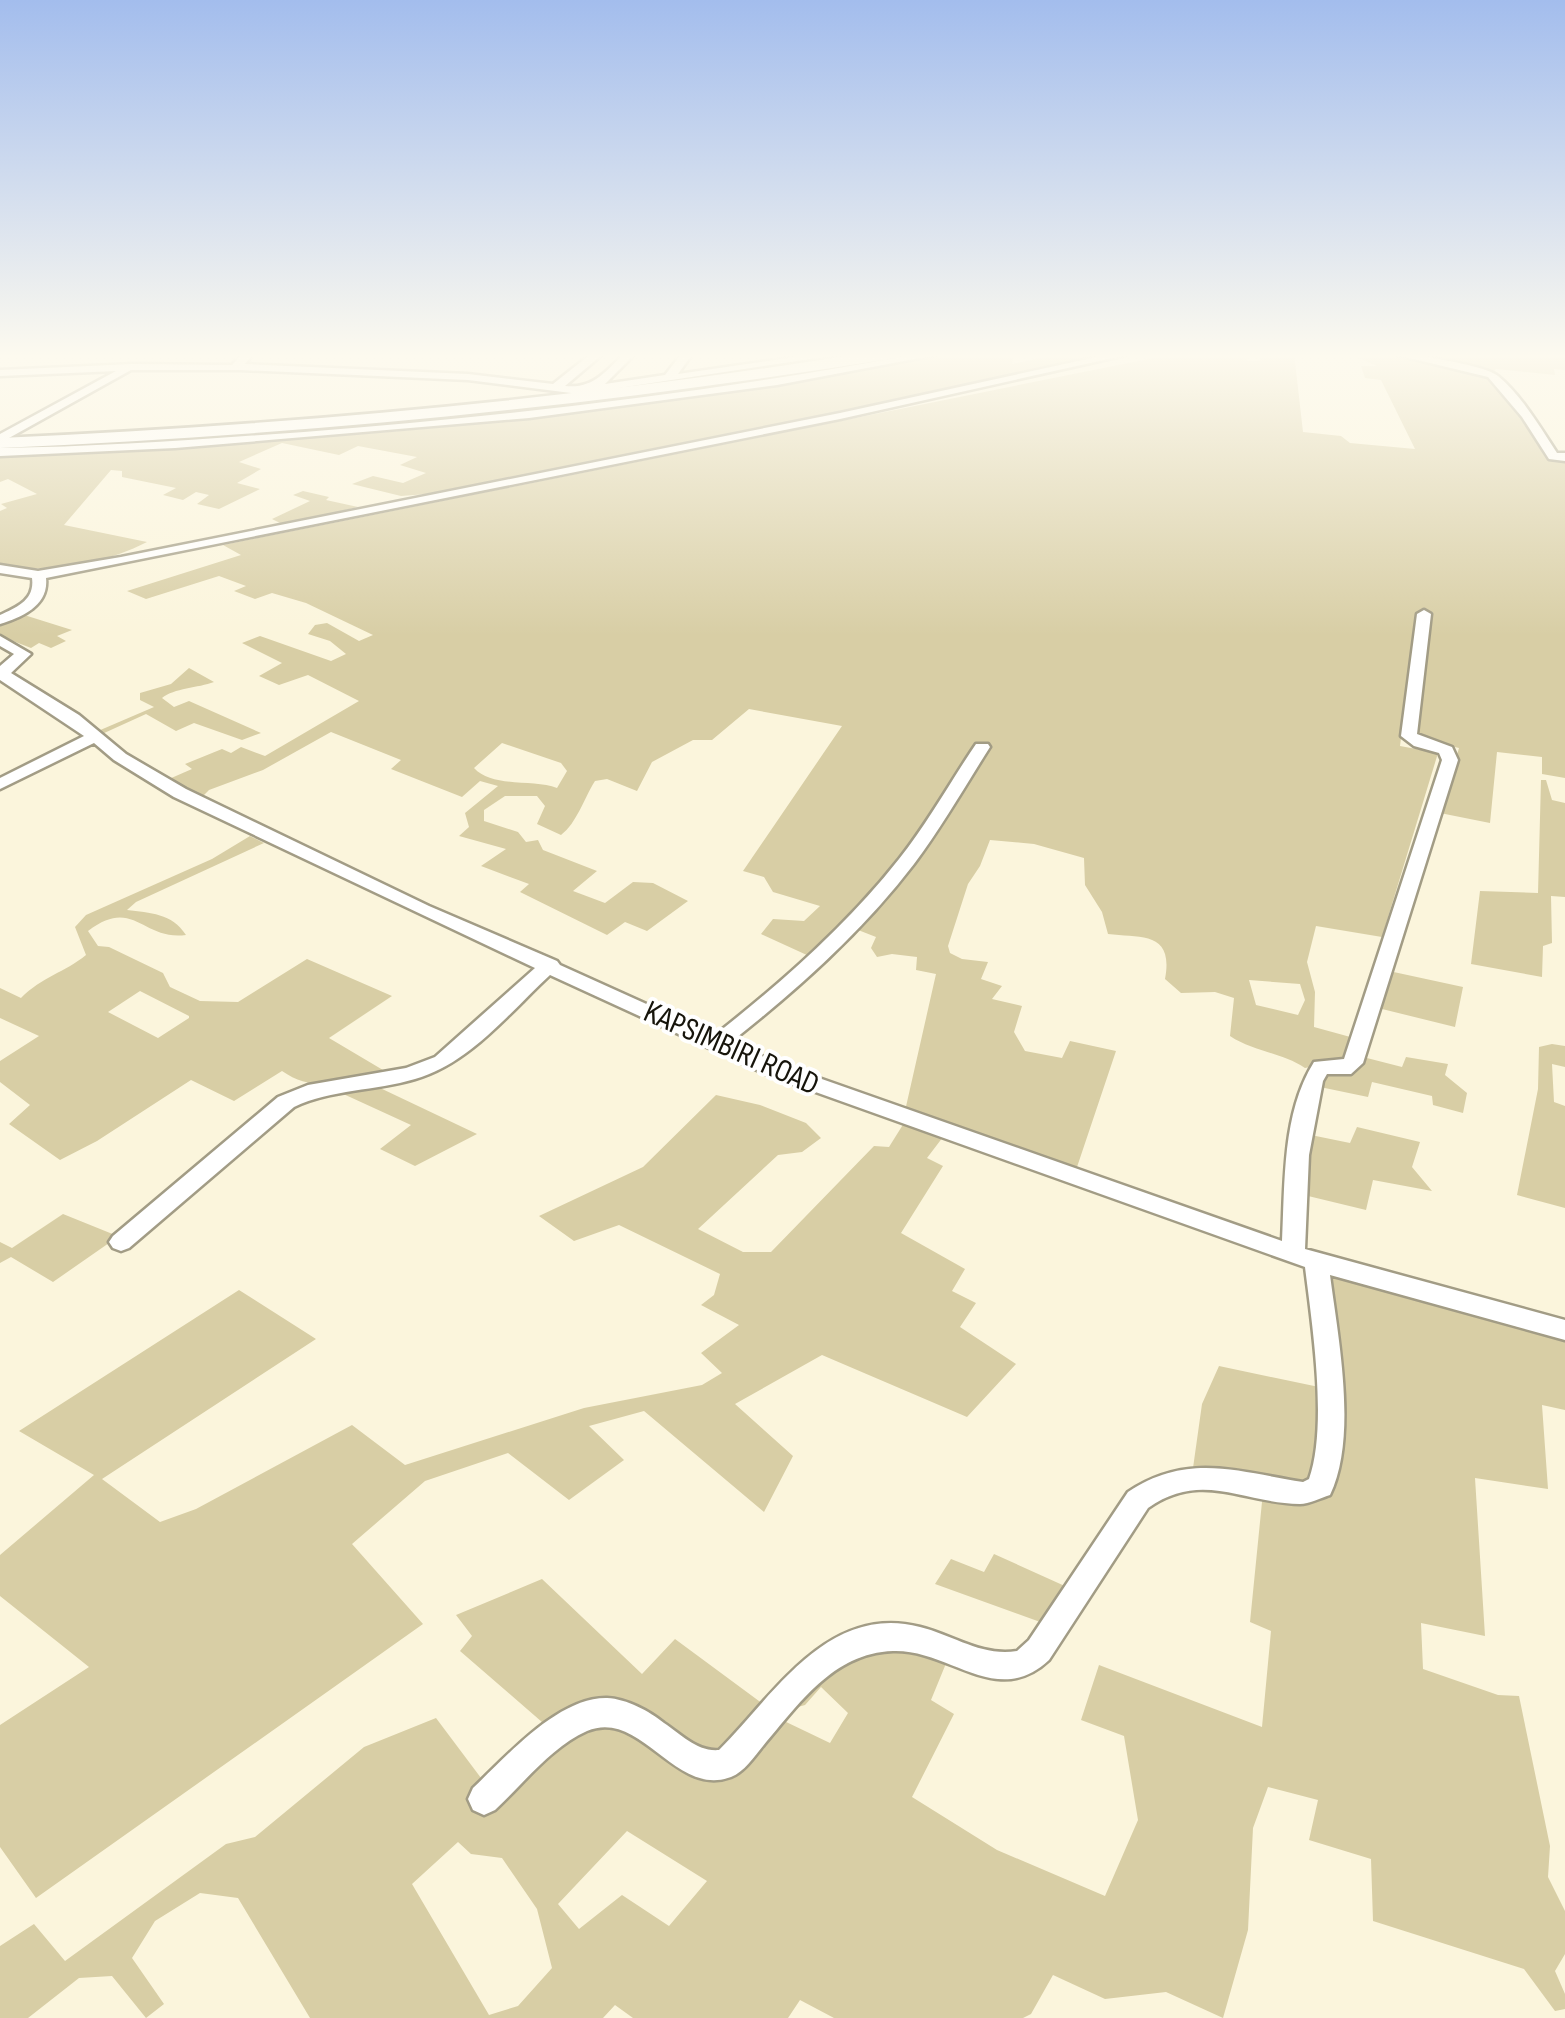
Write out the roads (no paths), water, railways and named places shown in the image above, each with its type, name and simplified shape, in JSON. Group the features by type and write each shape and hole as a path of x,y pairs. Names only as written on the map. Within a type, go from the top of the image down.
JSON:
{"street":[{"path":"0,452 71,447"},
{"path":"0,569 38,575 685,447"},
{"path":"0,620 35,601 40,588 38,575"},
{"path":"484,1798 565,1728 600,1712 627,1715 704,1766 726,1764 821,1661 858,1642 908,1638 992,1664 1018,1665 1039,1650 1146,1492 1166,1483 1198,1478 1304,1492 1320,1486 1327,1463 1328,1349 1305,1257 1299,1138 1314,1076 1321,1066 1344,1068 1353,1063 1450,760 1446,750 1420,744 1409,736 1424,614"},
{"name":"KAPSIMBIRI ROAD","path":"0,640 24,654 5,669 4,675 180,794 775,1070 1305,1257 1565,1330"},
{"path":"0,784 96,736"},
{"path":"717,1043 762,1008 864,910 930,830 982,747"},
{"path":"122,1242 286,1102 308,1092 410,1074 442,1062 550,965"}]}
